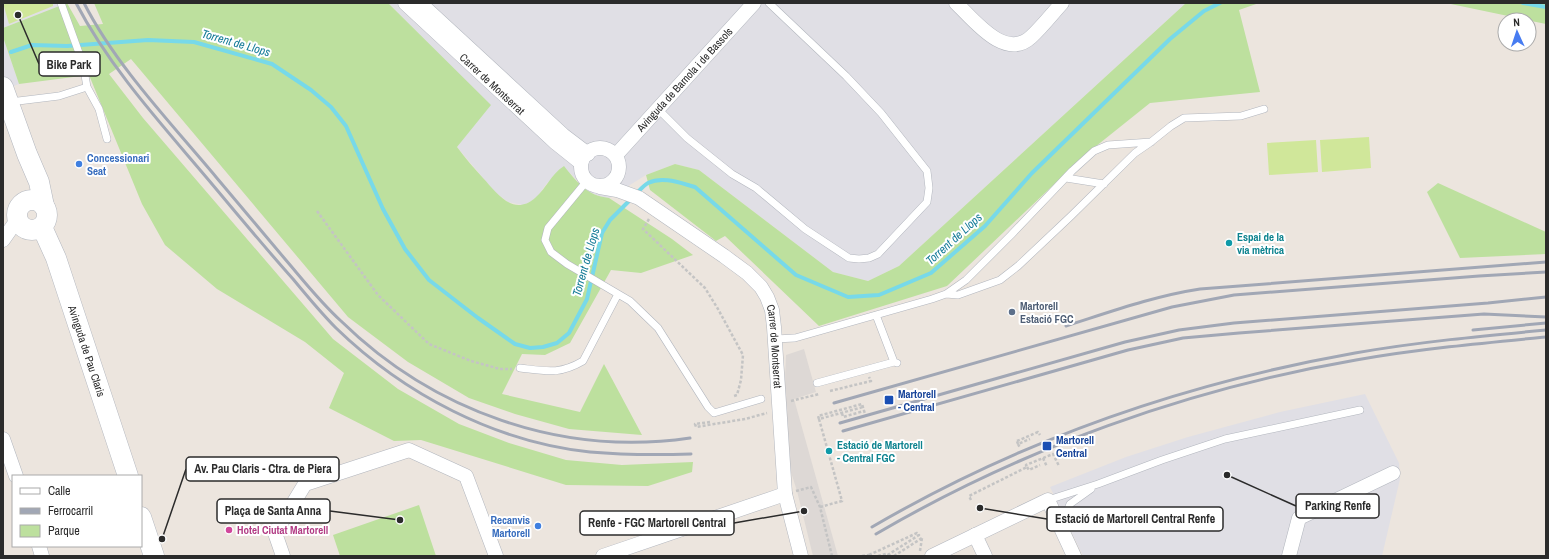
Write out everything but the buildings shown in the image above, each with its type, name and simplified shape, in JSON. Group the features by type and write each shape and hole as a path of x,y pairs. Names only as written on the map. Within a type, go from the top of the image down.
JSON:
{"main road":[{"path":"5,94 39,182 47,216 42,227 38,229 27,229 19,224 18,212 27,177 27,154"},
{"path":"18,212 30,199 36,200 44,206"},
{"name":"Avinguda de Pau Claris","path":"42,227 56,258 128,475"},
{"path":"142,520 154,556"}],"street":[{"name":"Carrer de Montserrat","path":"405,3 556,143 584,159"},
{"name":"Carrer de Montserrat","path":"420,3 563,135 584,159"},
{"name":"Avinguda de Barnola i de Bassols","path":"616,155 754,3"},
{"path":"956,3 992,36 1003,43 1010,45 1020,44 1030,38 1062,3"},
{"path":"598,148 610,150 616,155 619,162 620,180 600,186 592,186 586,182 581,170 584,159 598,148"},
{"name":"Carrer de Montserrat","path":"600,186 620,180 639,198 724,256 761,287 770,304 773,317 784,494 802,556"},
{"path":"3,240 18,212"},
{"path":"3,439 16,475"},
{"path":"283,556 275,533 305,484 410,450 466,476 496,556"},
{"path":"1289,556 1299,518 1393,472"},
{"path":"603,556 784,494"},
{"path":"932,556 1048,500 1074,556"},
{"path":"976,535 985,556"}],"lane":[{"path":"61,3 82,64 87,87 99,109 108,139"},
{"path":"658,108 687,138 732,174 756,188 805,228 849,258 869,258 878,254 927,202 929,188 927,171 881,113 846,76 769,3"},
{"path":"5,94 59,96 87,87"},
{"path":"946,294 958,295 1000,280 1018,266 1135,153 1184,118 1241,116 1264,109"},
{"path":"775,339 795,338 946,294 966,280 1094,151 1108,145 1151,142"},
{"path":"1066,178 1104,184"},
{"path":"586,182 548,228 545,240 551,252 567,264 630,301 658,328 708,406 714,412 761,399"},
{"path":"520,368 552,372 572,367 583,361 618,294"},
{"path":"817,383 896,363 876,315"},
{"path":"1048,500 1225,439 1360,410"},
{"path":"1061,527 1070,504 1098,484"}],"path":[{"path":"654,209 643,229 704,288 718,309 743,355 741,380 737,395 730,397"},
{"path":"316,212 378,296 429,344 471,361 500,369 520,368"},
{"path":"819,419 842,413 864,411 862,404 818,416 842,501 820,507"},
{"path":"1020,448 1017,441 1038,432 1040,435"},
{"path":"1018,444 1030,439"},
{"path":"971,500 969,496 1027,467 1026,465 1053,454 1059,466"},
{"path":"1043,458 1047,466"},
{"path":"1027,467 1029,470 1040,465"},
{"path":"784,494 811,488 820,507 832,556"},
{"path":"862,556 869,556 917,533 919,535 886,556"},
{"path":"878,556 886,554 892,556 922,538 919,556"}],"shaded area":[{"path":"3,3 67,3 3,28"},
{"path":"388,3 1186,3 899,266 868,281 833,272 699,170 675,164 646,175 609,198 588,192 570,173 547,183 537,197 530,202 523,205 508,202 495,192 457,147 490,105"},
{"path":"3,37 19,84 3,90"},
{"path":"804,349 816,392 794,399 838,556 813,556 797,491 789,466 784,403 786,355"},
{"path":"1365,394 1399,463 1400,479 1382,556 1083,556 1050,487 1126,457 1188,437 1280,412"}],"green space":[{"path":"3,3 53,3 53,6 9,24"},
{"path":"67,3 80,26 103,24 94,3 388,3 491,105 457,147 473,167 506,201 520,205 527,203 539,194 555,173 564,166 578,183 588,191 609,198 672,239 693,255 641,273 611,270 570,343 545,355 522,354 502,394 580,412 604,364 642,435 569,429 515,414 469,398 408,362 348,317 131,59 109,74 143,118 333,339 398,389 459,424 509,443 566,460 622,465 693,462 692,472 648,486 566,485 421,440 394,441 329,408 344,373 305,342 217,289 165,245 142,204 89,75 19,84 3,37 3,28"},
{"path":"1186,3 1259,3 1239,10 1260,92 1150,103 1085,155 947,286 819,326 725,236 716,241 650,190 646,175 675,164 699,170 833,272 868,281 899,266"},
{"path":"1446,3 1546,3 1546,24 1537,22 1537,12 1497,12 1497,14"},
{"path":"1369,137 1371,168 1322,172 1320,140"},
{"path":"1316,140 1318,172 1269,175 1267,143"},
{"path":"1438,183 1546,232 1546,254 1460,258 1427,192"},
{"path":"419,505 436,556 340,556 333,535"}],"waterway":[{"name":"Torrent de Llops","path":"636,194 646,184 660,180 672,181 695,187 796,275 848,297 879,295 931,273 985,226 1032,173 1170,39 1204,11 1220,3"},
{"name":"Torrent de Llops","path":"1523,3 1546,7"},
{"name":"Torrent de Llops","path":"11,52 32,45 67,46 148,40 194,42 272,64 311,90 331,107 346,126 383,209 405,249 429,280 478,318 515,344 530,348 543,347 557,343 569,333 587,299 602,233 610,220 632,198"}],"railway":[{"path":"76,3 90,28 123,77 255,235 336,328 391,374 421,394 453,411 486,426 520,438 555,447 590,452 615,454 691,454"},
{"path":"84,3 97,26 128,72 163,115 319,299 333,314 377,353 416,380 458,403 502,420 547,433 594,440 642,442 690,438"},
{"path":"1066,326 1149,300 1200,289 1546,262"},
{"path":"834,403 1172,307 1234,295 1546,272"},
{"path":"840,423 1125,342 1179,330 1234,323 1546,297"},
{"path":"843,431 1128,350 1183,338 1484,314 1546,317"},
{"path":"1473,330 1546,323"},
{"path":"872,527 987,467 1046,442 1167,398 1229,381 1355,353 1426,342 1546,330"},
{"path":"876,534 932,503 989,475 1048,449 1169,405 1231,387 1293,372 1356,360 1427,349 1546,337"}],"place":[{"name":"Bike Park","path":"18,15"},
{"name":"Concessionari Seat","path":"79,164"},
{"name":"Espai de la via mètrica","path":"1229,243"},
{"name":"Martorell Estació FGC","path":"1012,312"},
{"name":"Martorell - Central","path":"889,400"},
{"name":"Martorell Central","path":"1047,446"},
{"name":"Estació de Martorell - Central FGC","path":"829,451"},
{"name":"Parking Renfe","path":"1227,475"},
{"name":"Estació de Martorell Central Renfe","path":"980,508"},
{"name":"Renfe - FGC Martorell Central","path":"804,511"},
{"name":"Plaça de Santa Anna","path":"400,520"},
{"name":"Recanvis Martorell","path":"538,526"},
{"name":"Hotel Ciutat Martorell","path":"229,530"},
{"name":"Av. Pau Claris - Ctra. de Piera","path":"162,539"}]}
